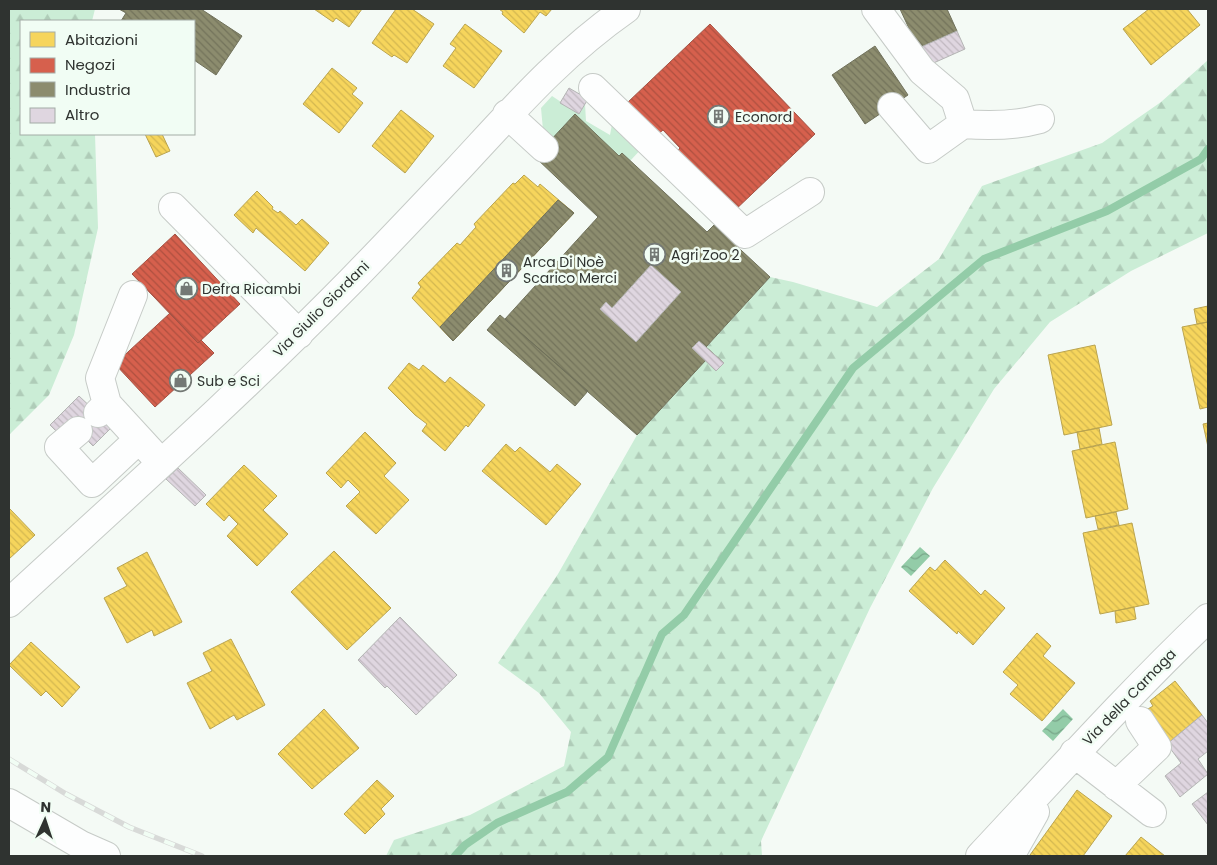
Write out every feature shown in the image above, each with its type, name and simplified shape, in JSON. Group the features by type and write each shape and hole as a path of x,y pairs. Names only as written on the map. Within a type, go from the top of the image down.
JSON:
{"street":[{"name":"Via Giulio Giordani","path":"9,603 299,334 459,167 507,114 558,63 597,29 626,9"},
{"path":"876,9 922,71 954,99 963,124"},
{"path":"592,88 745,234 810,192"},
{"path":"892,107 928,148 963,124 990,126 1040,119"},
{"path":"507,114 544,148"},
{"path":"173,207 299,334"},
{"path":"133,295 100,378 102,409 139,439 161,463"},
{"path":"78,431 60,447 92,483 139,439"},
{"name":"Via della Carnaga","path":"980,856 1074,753 1160,664 1208,618"},
{"path":"1116,786 1157,747 1140,721"},
{"path":"1074,753 1152,813"},
{"name":"Via della Carnaga","path":"1010,856 1024,835 1052,779"},
{"path":"9,803 81,845 106,856"}],"green space":[{"path":"9,9 95,9 92,20 20,20 20,135 95,135 98,228 74,335 49,395 9,435"},
{"path":"1208,60 1208,233 1131,271 1050,322 994,389 933,488 870,608 761,841 762,856 386,856 394,840 470,815 564,766 571,732 539,693 498,663 558,574 637,435 706,360 724,363 706,347 770,277 877,307 939,259 982,186 1102,143 1161,102"},
{"path":"552,96 579,114 585,104 586,121 610,135 613,119 643,147 630,161 619,156 551,140 543,130 541,108"}],"water":[{"path":"920,547 930,556 911,576 901,567"},
{"path":"1063,709 1073,719 1053,741 1042,731"}],"building: Abitazioni":[{"path":"314,9 362,9 349,27 336,18 333,22"},
{"path":"396,9 412,9 434,24 407,63 394,55 392,57 372,43"},
{"path":"499,9 552,9 546,16 540,12 524,33 502,14 503,12"},
{"path":"1149,9 1187,9 1200,25 1151,65 1123,29"},
{"path":"465,24 502,51 474,88 443,66 456,48 450,44"},
{"path":"332,68 357,88 352,94 363,103 339,133 303,104"},
{"path":"401,110 434,136 405,173 372,146"},
{"path":"145,135 162,135 170,151 156,157"},
{"path":"524,175 538,187 540,184 574,213 453,341 412,298 421,287 418,283 457,243 460,245 476,227 474,224 513,183 515,184"},
{"path":"257,191 273,207 272,209 278,213 280,211 296,225 302,219 329,243 305,271 256,228 253,233 234,215"},
{"path":"1208,306 1208,322 1197,324 1194,309"},
{"path":"1208,322 1208,407 1200,409 1182,327"},
{"path":"1095,345 1112,425 1064,435 1048,355"},
{"path":"409,363 419,370 423,365 445,383 450,377 485,405 468,427 466,425 445,451 422,431 427,424 415,415 388,388"},
{"path":"1208,423 1208,447 1203,424"},
{"path":"1099,428 1102,444 1080,449 1077,432"},
{"path":"365,432 396,463 384,476 409,500 376,534 346,506 360,492 348,480 341,488 326,473"},
{"path":"1115,442 1128,509 1086,518 1072,451"},
{"path":"506,444 515,452 520,447 550,472 557,464 581,484 546,525 482,471"},
{"path":"244,465 277,496 263,510 288,534 257,566 227,536 238,524 229,515 224,521 206,504"},
{"path":"9,508 35,535 9,559"},
{"path":"1116,512 1119,525 1098,529 1095,516"},
{"path":"1132,523 1149,604 1100,614 1083,533"},
{"path":"334,551 391,608 347,650 291,592"},
{"path":"147,552 182,622 154,636 152,630 127,643 104,598 127,586 117,568"},
{"path":"945,560 981,595 985,590 1005,608 973,645 958,631 957,634 909,591 930,567 935,571"},
{"path":"1134,607 1136,619 1116,623 1115,611"},
{"path":"1037,633 1051,646 1043,656 1075,683 1042,721 1010,694 1018,685 1003,672"},
{"path":"231,639 265,705 237,720 234,715 210,729 187,683 212,671 203,653"},
{"path":"31,642 80,687 62,707 46,691 41,696 9,665"},
{"path":"1175,681 1202,715 1166,745 1141,713 1153,706 1150,701"},
{"path":"324,709 359,748 312,789 278,754"},
{"path":"377,780 394,796 381,809 385,814 365,834 344,814"},
{"path":"1077,790 1112,816 1083,856 1030,855"},
{"path":"1141,837 1165,856 1125,856"}],"building: Negozi":[{"name":"Econord","path":"710,24 815,134 732,213 675,153 680,148 663,130 657,135 627,103"},
{"name":"Defra Ricambi","path":"175,234 240,304 198,343 132,274"},
{"path":"170,313 198,343 201,340 214,353 155,407 115,364"}],"building: Industria":[{"path":"119,9 201,9 242,36 216,75 195,61 195,20 122,20 126,13"},
{"path":"900,9 947,9 957,31 921,47 919,50"},
{"path":"875,46 908,95 865,124 832,75"},
{"name":"Agri Zoo 2","path":"575,114 619,156 622,153 707,232 714,225 770,277 706,347 724,363 716,371 706,360 637,435 505,319 598,217 535,157"},
{"name":"Arca Di Noè Scarico Merci","path":"558,200 574,213 453,341 440,327"},
{"path":"500,315 588,391 575,406 487,330"}],"building: Altro":[{"path":"957,31 965,49 929,65 921,47"},
{"path":"569,88 588,99 579,114 560,103"},
{"path":"651,265 681,292 636,342 600,309 606,302 612,308"},
{"path":"699,341 724,363 716,371 692,348"},
{"path":"79,396 112,427 93,446 68,421 57,432 50,425"},
{"path":"178,468 206,495 195,506 166,479"},
{"path":"400,617 457,675 416,715 387,686 385,688 358,660"},
{"path":"1202,715 1208,723 1208,751 1198,759 1208,774 1180,797 1165,776 1181,763 1167,744"},
{"path":"1208,792 1208,825 1192,804"}],"waterway":[{"path":"455,856 465,845 497,823 567,792 608,757 662,634 684,615 853,368 984,259 1107,211 1201,159 1208,149"}],"railway":[{"path":"9,759 66,794 129,827 202,856"}],"place":[{"name":"Econord","path":"719,117"},
{"name":"Agri Zoo 2","path":"655,255"},
{"name":"Arca Di Noè Scarico Merci","path":"507,270"},
{"name":"Defra Ricambi","path":"186,289"},
{"name":"Sub e Sci","path":"181,381"}]}
